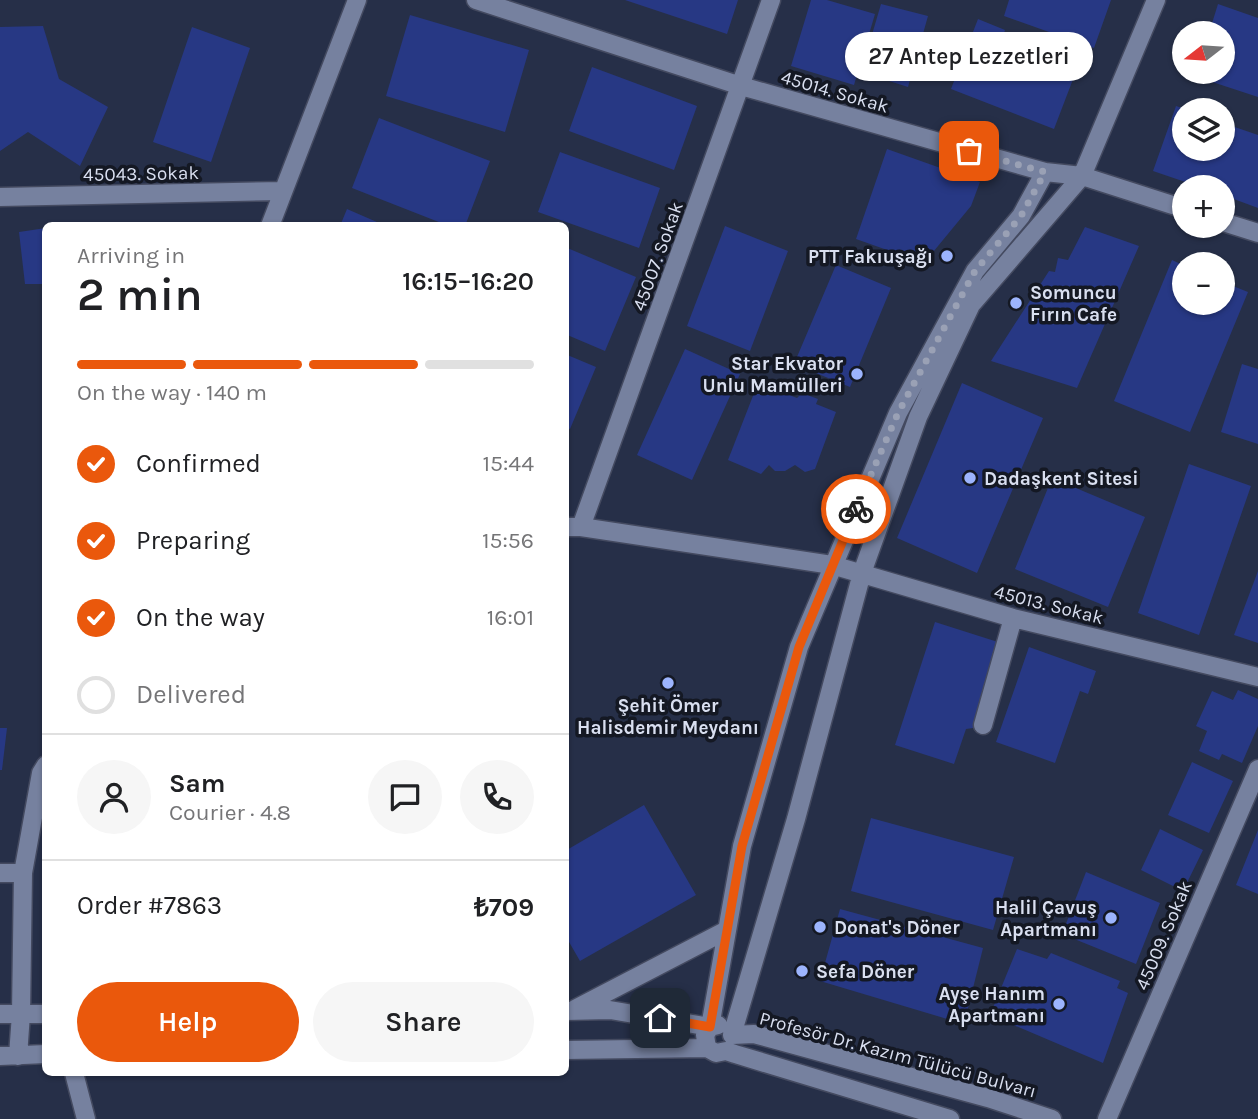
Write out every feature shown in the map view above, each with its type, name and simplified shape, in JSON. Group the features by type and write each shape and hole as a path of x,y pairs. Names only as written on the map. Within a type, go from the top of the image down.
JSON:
{"street":[{"path":"271,222 357,0"},
{"name":"45014. Sokak","path":"476,0 741,86 1045,172 1082,176 1172,205"},
{"name":"45007. Sokak","path":"573,527 741,86 771,0"},
{"path":"569,1050 707,1048 716,1053 731,1042 796,819 862,573 918,416 971,305 1082,176 1156,0"},
{"path":"707,1048 705,1034 710,1027 742,846 799,647 898,413 975,271 1021,216 1045,172"},
{"name":"45043. Sokak","path":"0,197 283,191"},
{"path":"1235,226 1258,233"},
{"name":"45013. Sokak","path":"573,527 832,565 1013,618 1258,677"},
{"path":"983,724 1013,618"},
{"name":"45009. Sokak","path":"1107,1119 1258,769"},
{"path":"42,771 23,873 21,1014 9,1056 42,1054"},
{"path":"0,873 23,873"},
{"path":"569,1010 727,930"},
{"path":"569,1011 610,1010 710,1027 719,1025 731,1042 950,1119"},
{"path":"0,1014 42,1014"},
{"name":"Profesör Dr. Kazım Tülücü Bulvarı","path":"731,1042 754,1034 988,1098 1052,1119"},
{"path":"75,1076 86,1119"}],"building":[{"path":"625,0 738,0 727,34"},
{"path":"811,0 827,0 875,14 854,85 791,66"},
{"path":"1009,0 1111,0 1094,48 1004,16"},
{"path":"881,4 928,16 908,87 861,72"},
{"path":"1218,4 1258,18 1258,97 1218,84 1236,84 1236,21 1213,21"},
{"path":"410,15 529,50 505,132 386,96"},
{"path":"978,19 1005,30 1003,36 1014,40 1028,39 1038,50 1055,57 1057,52 1080,61 1054,129 951,89"},
{"path":"43,26 59,79 108,107 80,166 28,132 0,151 0,27"},
{"path":"192,27 250,48 211,162 153,142"},
{"path":"592,67 697,106 674,170 569,131"},
{"path":"1172,117 1172,161 1235,161 1235,127 1258,135 1258,208 1235,199 1235,175 1172,175 1172,177 1153,171"},
{"path":"379,118 490,161 467,222 439,222 352,188"},
{"path":"887,149 980,182 971,206 924,263 856,239"},
{"path":"560,152 660,188 639,248 538,212"},
{"path":"347,209 377,222 342,222"},
{"path":"725,226 788,251 750,351 687,326"},
{"path":"1085,227 1139,246 1077,388 991,361 1049,271 1055,272 1058,258 1068,260"},
{"path":"42,229 42,284 25,284 19,232"},
{"path":"569,249 636,277 605,351 569,336"},
{"path":"1172,260 1172,315 1235,315 1235,287 1248,292 1190,432 1114,401"},
{"path":"836,265 891,288 850,387 794,364"},
{"path":"685,349 740,374 692,480 637,455"},
{"path":"569,356 596,367 569,429"},
{"path":"1242,364 1258,369 1258,444 1221,432"},
{"path":"758,383 797,398 802,393 818,399 816,404 836,412 815,469 805,472 795,465 785,471 775,471 769,465 761,474 728,460"},
{"name":"Dadaşkent Sitesi","path":"962,383 1043,418 977,573 897,538"},
{"path":"1189,464 1251,486 1199,635 1138,613"},
{"path":"1052,478 1145,517 1108,607 1015,569"},
{"path":"1258,571 1258,643 1234,635"},
{"path":"935,622 1001,643 973,728 966,729 954,764 895,745"},
{"path":"1029,647 1096,671 1088,694 1080,691 1055,763 996,742"},
{"path":"1238,690 1258,699 1258,726 1242,763 1222,754 1219,760 1199,751 1207,731 1196,726 1212,691 1233,700"},
{"path":"0,728 7,728 2,770 0,770"},
{"path":"1192,762 1233,781 1209,833 1168,815"},
{"path":"644,805 696,895 580,961 569,942 569,849"},
{"path":"871,818 1014,857 993,930 851,891"},
{"path":"1160,829 1203,850 1183,891 1141,870"},
{"path":"1258,830 1258,894 1236,885"},
{"name":"Halil Çavuş Apartmanı","path":"1086,872 1160,903 1136,964 1062,934"},
{"path":"840,909 983,948 964,1024 820,981"},
{"name":"Ayşe Hanım Apartmanı","path":"1017,949 1047,959 1051,953 1120,981 1117,988 1128,993 1103,1063 990,1015"}],"way so far":[{"path":"856,509 898,413 975,271 1021,216 1045,172 969,151"}],"place":[{"name":"27 Antep Lezzetleri","path":"969,151"},
{"name":"PTT Fakıuşağı","path":"947,256"},
{"name":"Somuncu Fırın Cafe","path":"1016,303"},
{"name":"Star Ekvator Unlu Mamülleri","path":"857,374"},
{"name":"Dadaşkent Sitesi","path":"970,478"},
{"name":"Şehit Ömer Halisdemir Meydanı","path":"668,683"},
{"name":"Halil Çavuş Apartmanı","path":"1111,918"},
{"name":"Donat's Döner","path":"820,927"},
{"name":"Sefa Döner","path":"802,971"},
{"name":"Ayşe Hanım Apartmanı","path":"1059,1004"}],"route":[{"path":"660,1018 710,1027 742,846 799,647 856,509"}]}
